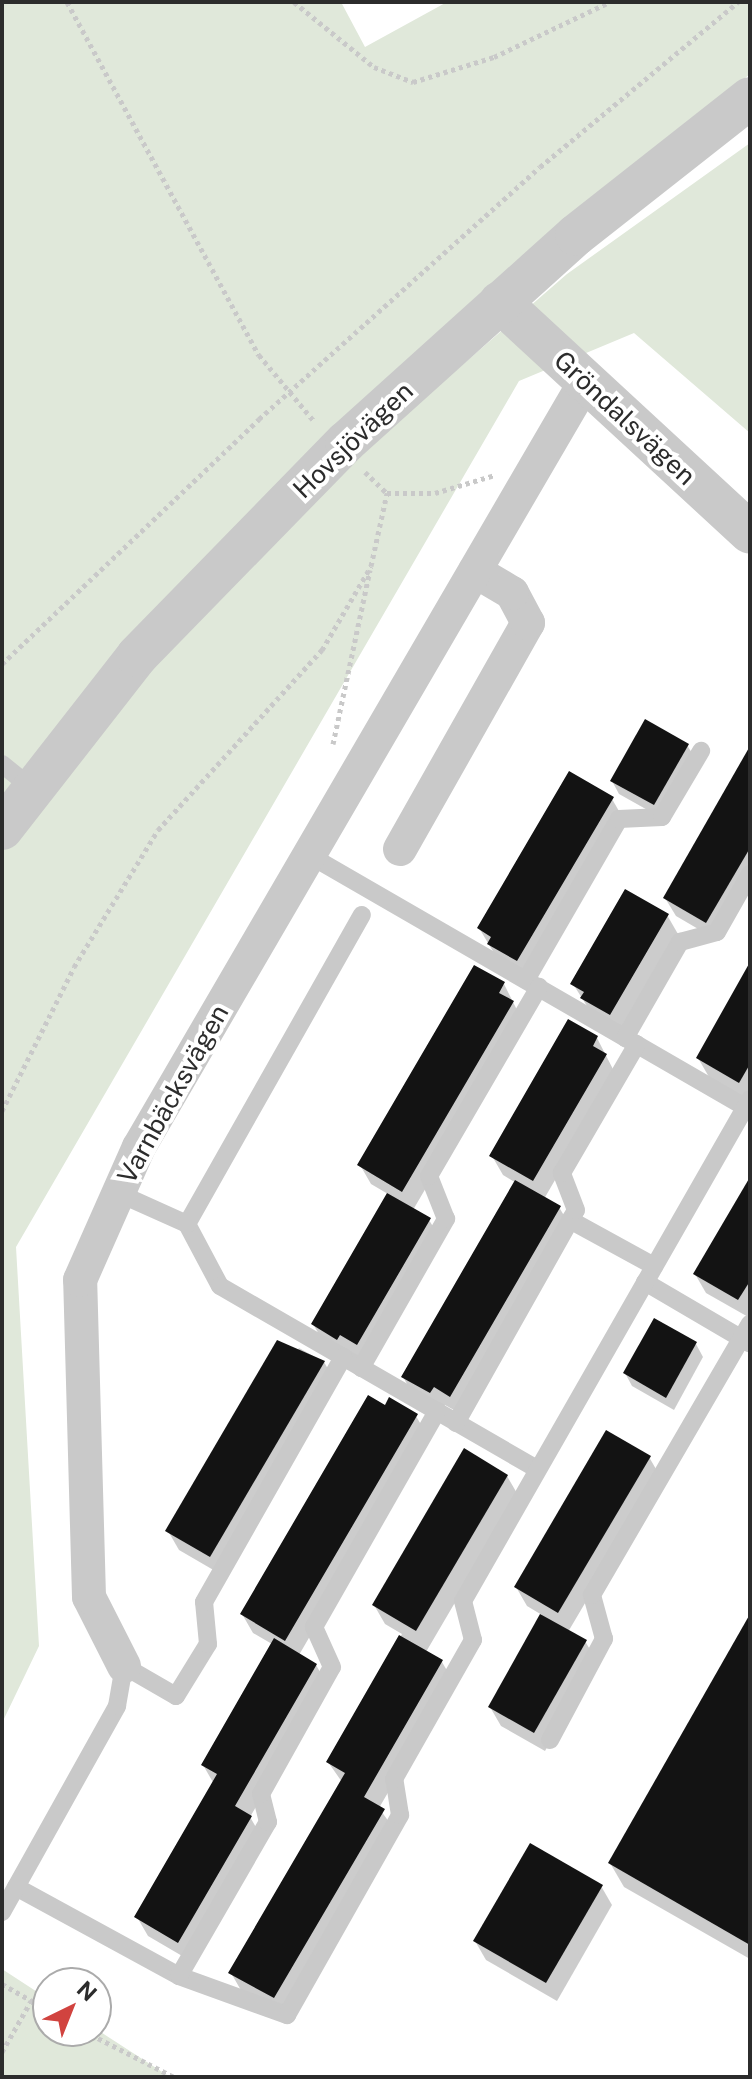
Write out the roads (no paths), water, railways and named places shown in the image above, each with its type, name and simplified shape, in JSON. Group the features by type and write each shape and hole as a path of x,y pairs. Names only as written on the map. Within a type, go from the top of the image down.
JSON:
{"street":[{"name":"Hovsjövägen","path":"2,829 137,656 346,442 576,235 750,98"},
{"name":"Gröndalsvägen","path":"500,302 750,533"},
{"name":"Varnbäcksvägen","path":"124,1666 89,1597 80,1280 139,1147 585,382"},
{"path":"400,849 528,623 512,593 475,571"}],"lane":[{"path":"361,1368 446,1219 429,1176 619,819 662,817 701,751"},
{"path":"2,764 34,790"},
{"path":"16,1887 179,1976 287,2015 400,1815 394,1779 473,1640 463,1601 748,1103 631,1041 309,855"},
{"path":"456,1423 576,1210 562,1173 680,942 717,932 750,874"},
{"path":"187,1224 362,915"},
{"path":"118,1193 187,1224 220,1286 537,1469"},
{"path":"550,1740 604,1639 592,1595 747,1335 570,1220"},
{"path":"2,1912 117,1706 124,1666 176,1696 208,1644 204,1602 343,1357"},
{"path":"179,1976 268,1822 261,1794 332,1667 314,1627 437,1411"}]}
